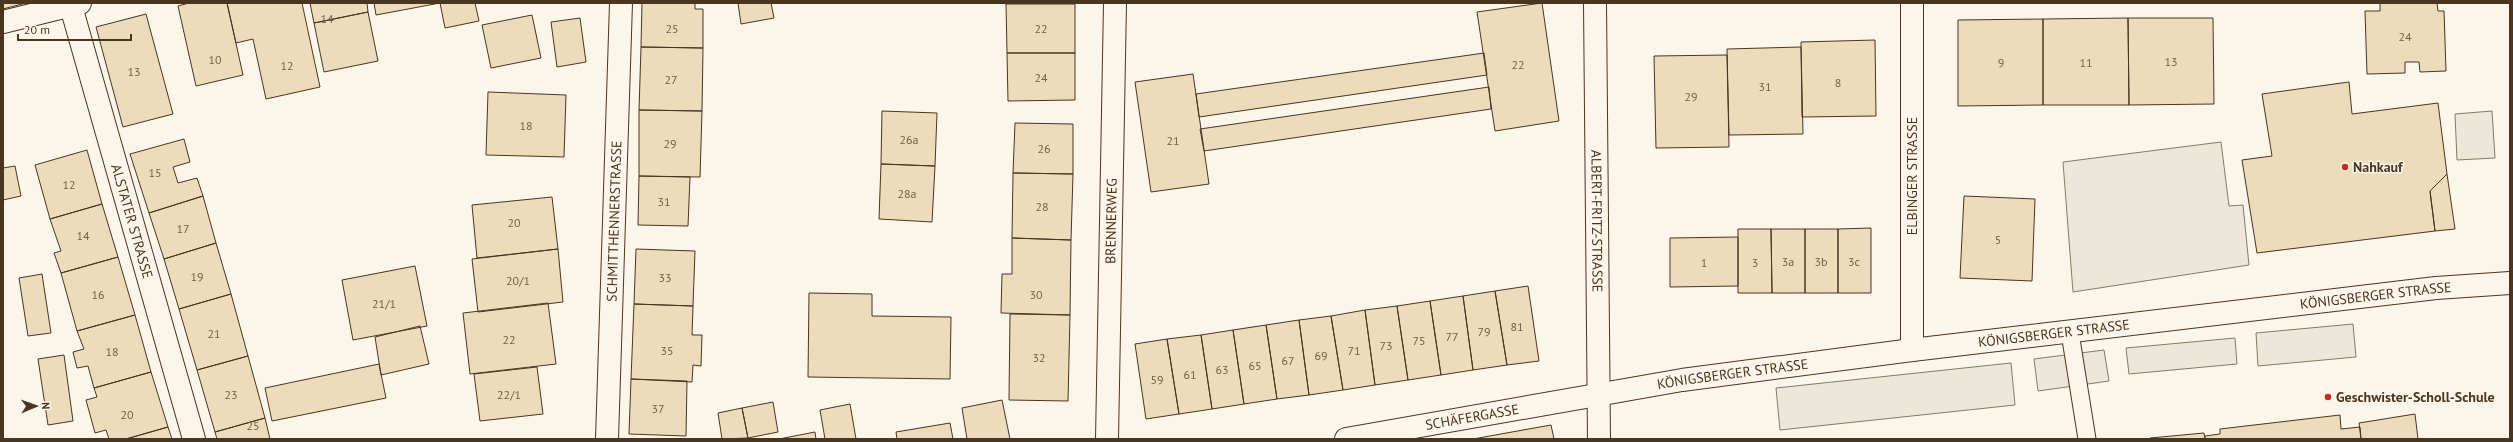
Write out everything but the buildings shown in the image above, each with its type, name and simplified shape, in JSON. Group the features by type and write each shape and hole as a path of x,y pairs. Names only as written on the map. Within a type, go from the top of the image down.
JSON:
{"street":[{"name":"SCHMITTHENNERSTRASSE","path":"607,439 621,3"},
{"name":"BRENNERWEG","path":"1107,439 1115,3"},
{"name":"ALBERT-FRITZ-STRASSE","path":"1595,3 1599,439"},
{"name":"ELBINGER STRASSE","path":"1912,3 1912,350"},
{"path":"3,22 73,4"},
{"name":"ALSTATER STRASSE","path":"73,4 194,439"},
{"name":"KÖNIGSBERGER STRASSE","path":"1599,396 1682,380 1912,350 2070,333 2436,288 2510,283"},
{"name":"SCHÄFERGASSE","path":"1346,439 1599,396"}],"lane":[{"path":"2070,333 2087,439"}],"shaded area":[{"path":"2492,111 2495,158 2457,160 2455,114"},
{"path":"2221,142 2229,206 2243,205 2249,265 2073,292 2063,162"},
{"path":"2353,324 2356,357 2258,366 2256,333"},
{"path":"2235,338 2237,364 2129,374 2126,348"},
{"path":"2104,350 2109,381 2038,391 2034,359"},
{"path":"2011,363 2015,405 1780,430 1776,388"}],"place":[{"name":"Nahkauf","path":"2345,167"},
{"name":"Geschwister-Scholl-Schule","path":"2328,397"}]}
